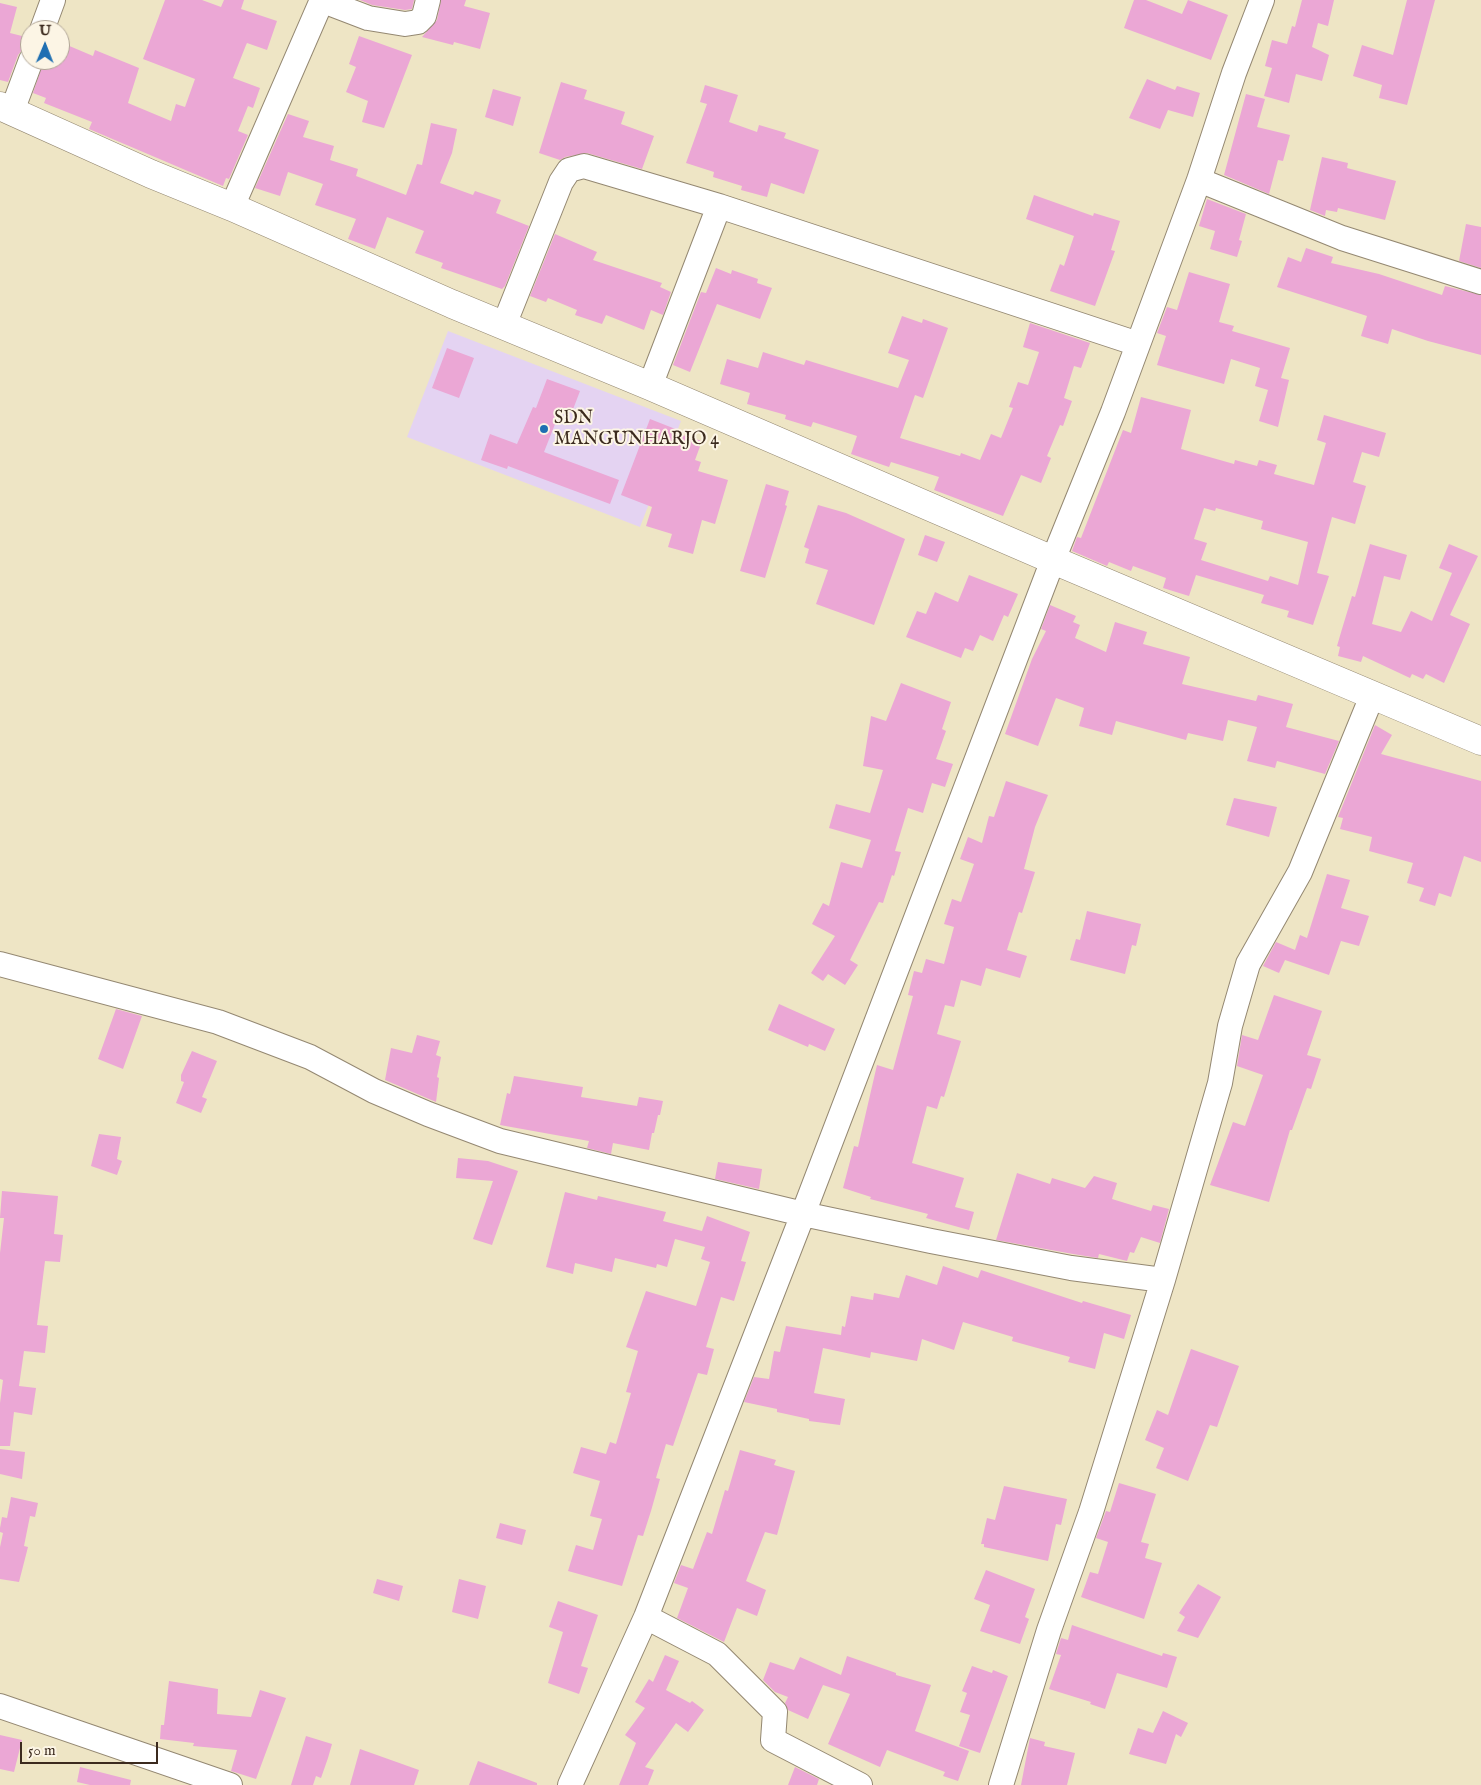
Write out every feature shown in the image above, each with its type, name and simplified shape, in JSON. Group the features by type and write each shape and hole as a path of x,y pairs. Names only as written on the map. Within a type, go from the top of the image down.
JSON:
{"main road":[{"path":"6,108 151,174 1481,741"}],"street":[{"path":"46,20 53,0"},
{"path":"232,207 322,0 368,18 405,24 418,22 424,16 428,0"},
{"path":"570,1785 646,1617 803,1214 1053,560 1113,412 1199,180 1234,73 1262,0"},
{"path":"6,108 26,70"},
{"path":"504,325 561,182 569,170 584,166 719,206 1138,344"},
{"path":"1199,180 1342,238 1481,282"},
{"path":"650,386 719,206"},
{"path":"1001,1785 1049,1630 1092,1512 1163,1280 1220,1083 1230,1026 1248,964 1300,872 1372,696"},
{"path":"0,964 218,1022 310,1057 401,1103 500,1141 803,1214 1071,1268 1163,1280"},
{"path":"646,1617 717,1654 775,1712 773,1740 860,1785"},
{"path":"0,1706 230,1785"}],"shaded area":[{"name":"SDN MANGUNHARJO 4","path":"448,331 681,421 640,527 407,437"}],"building":[{"path":"165,0 202,0 221,7 224,0 244,0 241,9 277,21 267,50 247,43 233,78 260,88 253,108 248,106 238,131 248,135 229,179 226,178 223,186 89,129 92,122 44,103 46,98 33,93 41,70 70,70 70,46 93,56 95,50 139,68 128,103 171,121 176,104 185,107 195,79 143,59"},
{"path":"360,0 414,0 412,9 405,10 372,5"},
{"path":"441,0 466,0 464,6 490,13 480,49 454,42 453,45 422,37 437,20"},
{"path":"1134,0 1146,0 1182,14 1188,0 1228,15 1211,60 1124,28"},
{"path":"1302,0 1334,0 1328,26 1318,23 1312,47 1329,55 1322,81 1296,74 1289,103 1264,96 1272,68 1265,66 1272,40 1287,44 1292,26 1295,27"},
{"path":"1407,0 1435,0 1407,105 1379,98 1382,85 1353,76 1362,45 1393,55"},
{"path":"0,3 17,7 10,33 20,36 20,53 8,82 0,80"},
{"path":"359,36 412,55 384,128 362,122 368,101 346,92 356,67 349,64"},
{"path":"1147,79 1175,90 1177,86 1200,93 1193,117 1168,110 1160,129 1129,118"},
{"path":"561,82 587,90 584,99 625,112 621,124 654,136 642,169 587,153 565,157 560,160 539,153"},
{"path":"705,85 738,95 729,122 757,132 759,125 786,133 784,138 819,150 804,194 771,183 767,197 741,190 742,186 713,177 714,172 686,163 707,104 700,102"},
{"path":"493,89 521,97 513,126 485,117"},
{"path":"1246,94 1265,99 1257,127 1290,135 1283,161 1278,160 1269,194 1224,175"},
{"path":"288,114 309,121 303,137 334,146 330,160 358,169 356,176 406,195 417,164 422,165 431,123 457,129 452,153 440,183 473,195 475,191 501,200 496,213 529,226 505,286 502,289 441,268 443,263 415,253 424,231 387,217 375,249 348,239 356,219 315,205 323,184 288,172 280,196 255,188"},
{"path":"1322,157 1348,163 1347,168 1396,181 1385,220 1338,208 1337,212 1326,210 1325,216 1310,210"},
{"path":"1034,195 1093,216 1094,213 1120,221 1111,250 1115,251 1095,306 1050,291 1060,264 1064,266 1074,236 1026,219"},
{"path":"1207,199 1246,214 1239,240 1242,241 1237,257 1210,249 1215,231 1199,226"},
{"path":"1466,224 1481,227 1481,268 1459,261"},
{"path":"555,234 597,252 593,260 662,283 660,287 671,292 663,315 651,310 644,330 606,315 602,324 575,315 577,310 548,298 546,302 530,296"},
{"path":"1306,248 1333,257 1331,263 1379,274 1442,295 1445,286 1481,295 1481,355 1392,329 1388,344 1361,336 1367,316 1277,287 1288,257 1301,262"},
{"path":"716,268 731,274 732,270 758,279 757,283 772,288 760,319 717,304 690,372 673,365 701,292 706,293"},
{"path":"1189,272 1230,284 1219,322 1234,326 1232,331 1290,348 1281,378 1289,380 1278,427 1259,421 1268,390 1255,386 1260,368 1231,359 1224,384 1157,365 1166,336 1157,333 1167,307 1177,310"},
{"path":"902,316 922,323 923,319 948,328 923,398 915,395 900,438 960,456 961,453 980,460 991,434 1001,438 1013,408 1009,407 1018,382 1028,385 1039,352 1023,347 1030,323 1090,343 1081,368 1074,366 1064,398 1072,401 1063,426 1060,425 1047,456 1051,458 1041,483 1021,475 1003,516 934,490 939,477 891,462 889,467 851,454 857,436 813,422 811,427 785,419 786,415 747,404 750,393 720,384 727,359 758,368 763,352 804,365 806,360 898,388 909,360 888,353"},
{"path":"447,348 474,358 459,398 432,388"},
{"path":"547,379 580,391 572,412 561,409 544,452 619,480 610,504 508,466 507,469 481,460 490,434 517,444 533,407 536,408"},
{"path":"1141,397 1191,410 1181,449 1234,464 1235,460 1257,466 1259,460 1277,465 1274,474 1314,485 1326,443 1317,440 1324,415 1386,433 1379,457 1362,452 1353,482 1366,486 1355,524 1332,517 1317,573 1329,576 1313,625 1287,617 1289,611 1261,603 1264,595 1196,575 1189,596 1163,588 1166,578 1133,566 1131,571 1109,562 1107,566 1072,551 1077,537 1081,538 1123,430 1131,433","holes":["1204,508 1215,511 1216,508 1263,521 1261,529 1308,542 1298,585 1270,576 1268,581 1201,560 1207,543 1194,539"]},
{"path":"650,419 678,430 676,433 702,441 695,460 701,462 698,471 728,480 715,524 702,520 693,554 668,547 672,534 646,526 652,507 621,495"},
{"path":"766,484 789,491 785,505 787,506 765,578 740,571"},
{"path":"818,505 846,513 905,539 874,625 816,604 828,570 805,563 809,549 804,547"},
{"path":"925,535 945,542 937,562 918,555"},
{"path":"1370,544 1407,555 1400,580 1384,576 1372,624 1401,632 1411,611 1432,621 1452,573 1439,568 1449,544 1478,556 1450,615 1470,624 1444,683 1426,674 1423,679 1412,674 1410,678 1363,656 1361,662 1338,656 1340,647 1337,646 1352,596 1355,597"},
{"path":"969,575 1018,594 1008,617 1004,615 993,641 980,635 973,651 965,648 961,658 906,637 917,611 926,614 935,592 958,602"},
{"path":"1050,605 1076,616 1073,622 1080,625 1075,638 1106,652 1115,622 1147,632 1143,644 1190,657 1182,684 1256,701 1258,695 1293,704 1286,727 1339,741 1325,774 1277,761 1275,768 1247,761 1257,727 1228,720 1223,741 1188,733 1186,740 1116,721 1112,735 1079,726 1084,708 1056,698 1038,746 1005,734 1032,659 1046,631 1041,629"},
{"path":"901,683 951,702 942,729 946,731 936,759 953,764 945,787 932,783 923,813 908,808 895,851 901,852 894,876 892,875 883,903 879,902 850,960 858,965 845,985 828,974 823,981 811,973 835,936 812,924 823,903 829,906 841,862 862,868 871,840 829,828 836,804 870,813 883,770 863,766 871,716 886,721"},
{"path":"1375,725 1392,735 1381,754 1481,781 1481,862 1464,856 1451,897 1439,893 1435,906 1419,901 1424,888 1407,883 1413,863 1369,851 1372,837 1340,829 1343,818 1338,817"},
{"path":"1006,781 1048,795 1035,827 1024,869 1035,872 1022,913 1019,912 1007,950 1027,956 1020,978 986,968 981,986 961,980 954,1007 945,1005 937,1034 961,1041 944,1097 941,1096 937,1109 927,1106 912,1163 964,1178 955,1207 974,1212 969,1230 926,1218 928,1214 870,1199 871,1197 843,1188 854,1146 858,1147 877,1065 893,1070 913,996 908,995 914,971 922,973 926,959 944,964 954,927 944,924 952,899 961,902 974,864 960,859 968,837 982,843 989,816 994,817"},
{"path":"1234,798 1277,807 1269,837 1226,825"},
{"path":"1327,874 1350,880 1341,908 1369,916 1359,946 1341,941 1329,975 1285,960 1279,973 1263,966 1276,942 1295,950 1300,935 1307,938"},
{"path":"1087,911 1141,924 1136,946 1132,945 1125,974 1070,960 1076,939 1080,940"},
{"path":"1274,995 1322,1011 1307,1055 1321,1059 1311,1089 1307,1088 1292,1130 1290,1130 1269,1202 1210,1185 1233,1122 1245,1126 1263,1075 1237,1066 1242,1035 1258,1040"},
{"path":"779,1004 835,1029 825,1051 809,1044 808,1047 768,1030"},
{"path":"116,1009 142,1016 123,1069 98,1059"},
{"path":"417,1035 440,1041 436,1055 441,1057 437,1077 439,1078 436,1102 385,1080 391,1048 412,1053"},
{"path":"192,1051 217,1061 202,1097 207,1099 201,1113 176,1103 184,1082 181,1081 181,1075"},
{"path":"514,1076 583,1087 581,1097 637,1106 639,1097 663,1101 654,1133 652,1133 649,1150 613,1143 611,1154 587,1148 589,1141 500,1125 507,1093 510,1094"},
{"path":"99,1134 121,1137 117,1159 122,1161 117,1175 91,1166"},
{"path":"458,1158 488,1161 518,1171 492,1245 473,1239 493,1181 456,1178"},
{"path":"718,1162 762,1169 759,1189 715,1179"},
{"path":"1017,1173 1050,1184 1052,1178 1085,1188 1094,1176 1117,1183 1112,1199 1151,1211 1153,1205 1169,1209 1160,1243 1141,1237 1134,1253 1130,1252 1127,1261 1099,1254 1098,1258 996,1240"},
{"path":"2,1191 58,1196 54,1234 63,1235 60,1262 45,1261 37,1325 48,1326 45,1353 24,1351 19,1386 36,1388 32,1415 14,1412 10,1446 0,1446 0,1403 3,1380 0,1379 0,1253 4,1218 0,1218"},
{"path":"565,1192 597,1200 598,1196 666,1212 663,1221 702,1231 707,1216 750,1232 741,1261 746,1262 734,1301 721,1297 706,1347 714,1349 707,1375 698,1373 673,1446 666,1444 656,1478 660,1479 651,1511 643,1536 638,1535 622,1586 568,1571 576,1545 593,1550 602,1519 590,1516 600,1481 573,1473 581,1447 606,1454 610,1442 616,1444 631,1393 626,1392 638,1351 626,1347 646,1291 696,1306 710,1262 701,1259 705,1247 675,1239 667,1267 657,1264 656,1268 615,1258 612,1272 575,1263 573,1274 546,1267"},
{"path":"943,1266 978,1278 981,1270 1082,1303 1083,1301 1131,1315 1124,1339 1104,1333 1095,1369 1068,1362 1070,1357 1012,1341 1013,1337 963,1322 954,1350 922,1339 917,1361 871,1352 870,1358 823,1348 814,1393 845,1399 840,1425 809,1421 809,1419 777,1412 777,1409 744,1402 754,1377 769,1379 774,1351 780,1352 786,1326 841,1335 842,1326 845,1327 851,1296 873,1300 874,1293 899,1298 906,1275 937,1285"},
{"path":"1191,1349 1239,1366 1217,1427 1210,1425 1188,1481 1156,1468 1164,1448 1145,1440 1157,1410 1168,1415"},
{"path":"0,1449 25,1452 22,1479 0,1474"},
{"path":"740,1450 776,1460 774,1465 795,1471 777,1535 765,1532 746,1581 766,1590 757,1616 737,1608 724,1642 677,1618 688,1588 674,1583 681,1565 693,1569 707,1532 712,1534 725,1490 728,1491"},
{"path":"1119,1483 1156,1494 1141,1542 1149,1544 1145,1558 1162,1563 1144,1619 1081,1597 1090,1572 1098,1574 1108,1542 1096,1538 1106,1511 1110,1512"},
{"path":"1004,1486 1067,1499 1061,1525 1056,1524 1048,1561 984,1547 984,1544 981,1544 987,1518 995,1520"},
{"path":"11,1497 38,1503 35,1517 30,1516 24,1546 28,1547 19,1582 0,1579 0,1547 3,1533 0,1532 0,1528 2,1517 7,1518"},
{"path":"500,1523 526,1530 522,1545 496,1538"},
{"path":"986,1570 1035,1589 1025,1617 1029,1619 1020,1644 980,1631 990,1605 974,1599"},
{"path":"377,1579 403,1586 399,1601 373,1593"},
{"path":"459,1579 486,1586 478,1619 452,1612"},
{"path":"1198,1584 1221,1597 1198,1638 1177,1631 1185,1617 1179,1613"},
{"path":"558,1601 598,1615 581,1666 588,1668 579,1694 548,1683 563,1632 549,1627"},
{"path":"1072,1625 1162,1656 1163,1653 1177,1657 1167,1688 1117,1673 1105,1709 1090,1704 1091,1702 1049,1689 1061,1655 1056,1654 1061,1638 1068,1640"},
{"path":"665,1655 679,1661 666,1690 690,1703 692,1701 704,1710 688,1732 676,1723 645,1767 654,1770 648,1785 619,1785 636,1743 625,1735 645,1708 635,1702 649,1679 653,1682"},
{"path":"847,1656 896,1673 896,1675 931,1685 915,1731 969,1751 958,1781 943,1776 945,1772 887,1750 880,1767 828,1744 850,1694 823,1685 808,1719 788,1710 785,1703 788,1697 775,1692 763,1680 770,1662 794,1670 800,1657 841,1675"},
{"path":"972,1666 992,1673 993,1670 1008,1676 980,1753 959,1746 970,1715 960,1712 967,1693 962,1691"},
{"path":"169,1681 218,1689 217,1714 251,1717 260,1690 286,1698 256,1779 231,1771 237,1750 193,1746 194,1743 160,1739 161,1725 164,1725"},
{"path":"1163,1711 1188,1723 1181,1737 1176,1734 1166,1764 1129,1754 1138,1728 1153,1733"},
{"path":"0,1735 22,1740 14,1772 0,1769"},
{"path":"306,1736 332,1744 328,1758 321,1778 316,1776 313,1785 291,1785"},
{"path":"1030,1738 1045,1742 1044,1746 1075,1753 1067,1785 1021,1785"},
{"path":"360,1749 419,1770 414,1785 350,1785"},
{"path":"478,1761 537,1783 537,1785 469,1785"},
{"path":"80,1767 131,1780 130,1785 90,1785 77,1782"},
{"path":"795,1767 819,1779 817,1785 788,1785"}],"place":[{"name":"SDN MANGUNHARJO 4","path":"544,429"}]}
